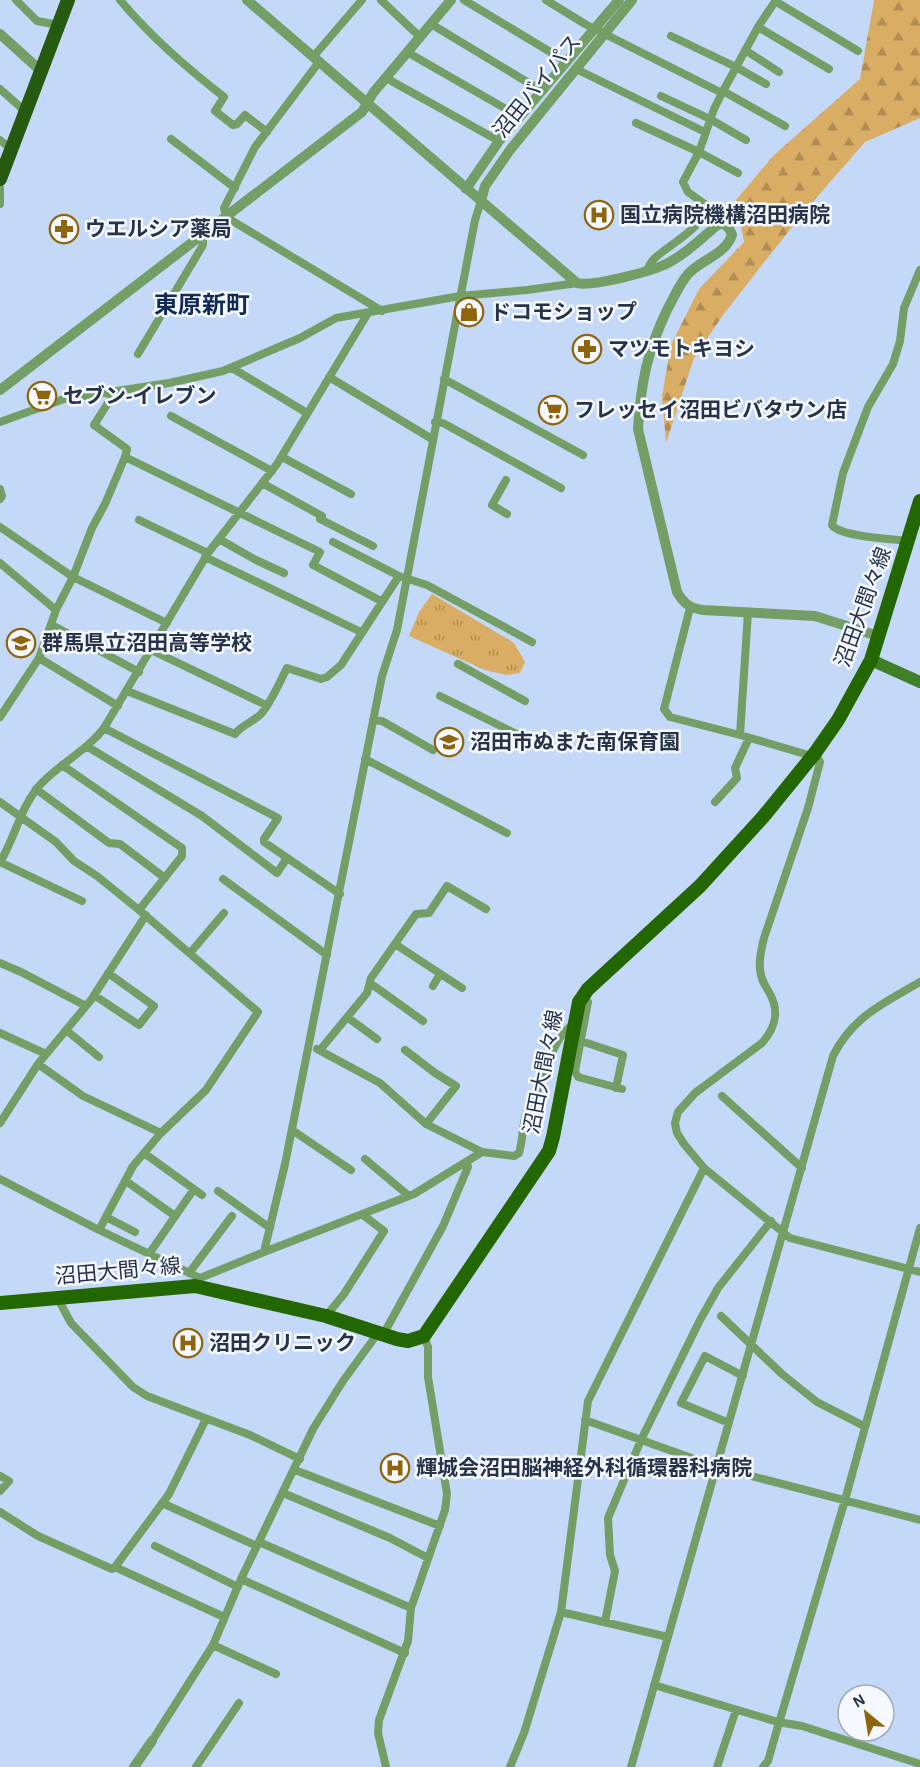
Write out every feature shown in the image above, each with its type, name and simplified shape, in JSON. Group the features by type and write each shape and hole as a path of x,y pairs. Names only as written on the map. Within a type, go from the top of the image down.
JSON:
{"highway":[{"path":"0,179 27,113 64,2"}],"main road":[{"name":"沼田大間々線","path":"0,1303 195,1279 257,1299 408,1341 424,1336 549,1150 554,1137 579,1002 588,989 617,960 700,886 763,817 814,754 838,720 871,660 920,501"},
{"path":"871,660 920,682"}],"street":[{"path":"16,0 37,21 58,25"},
{"path":"120,0 174,57 224,97 215,111 233,125 245,115 267,132"},
{"path":"247,0 577,282 585,285 663,266 722,223 729,228 732,235 725,248 697,266 679,285 655,335 647,360 640,406 638,429 678,592 682,601 690,608 814,616 878,636"},
{"path":"362,0 316,59 255,147 224,208 226,217 382,311"},
{"path":"381,0 420,37"},
{"path":"0,390 362,112 366,102 451,0"},
{"path":"464,0 572,65 705,132"},
{"path":"546,0 600,31 785,126"},
{"name":"沼田バイパス","path":"481,201 485,186 572,65 600,31 632,0"},
{"path":"647,270 654,259 692,229 705,214 706,205 688,192 683,182 699,152 722,92 758,27 776,1 858,51"},
{"name":"沼田バイパス","path":"600,31 613,2"},
{"path":"431,24 542,91"},
{"path":"758,27 829,69"},
{"path":"0,33 41,71"},
{"path":"671,36 766,84"},
{"path":"745,50 779,72"},
{"path":"407,52 520,117"},
{"name":"沼田バイパス","path":"466,189 499,141 542,91 572,65"},
{"path":"386,78 499,141"},
{"path":"0,89 27,113"},
{"path":"661,96 710,119 746,140"},
{"path":"636,123 738,172"},
{"path":"171,139 235,188"},
{"path":"0,140 11,149"},
{"path":"0,188 0,204"},
{"path":"264,1252 292,1130 382,676 397,630 402,577 475,220 481,201"},
{"path":"138,354 203,245 203,234"},
{"path":"909,541 849,533 835,530 832,525 843,473 868,407 894,364 900,341 904,308 920,270"},
{"path":"0,422 64,399 170,382 231,368 300,338 336,318 460,296 527,290 577,282"},
{"path":"82,901 0,862 19,817 36,789 62,765 88,747 104,728 207,555 282,457 369,313"},
{"path":"231,368 307,413"},
{"path":"329,377 432,439"},
{"path":"444,379 583,454"},
{"path":"0,717 39,658 56,610 73,577 92,528 125,457 127,449 94,425 115,392"},
{"path":"171,416 272,471"},
{"path":"435,422 443,423 561,488"},
{"path":"125,457 320,552 313,565 381,601"},
{"path":"282,457 351,494"},
{"path":"506,480 492,505 507,514"},
{"path":"262,483 322,516 320,519 374,546"},
{"path":"0,489 2,496 0,499"},
{"path":"139,520 361,632"},
{"path":"0,527 73,577 167,623"},
{"path":"219,538 256,560 284,573"},
{"path":"333,543 402,577 427,585 532,642"},
{"path":"0,564 56,610"},
{"path":"127,691 235,734 240,727 261,714 287,668 321,679 327,677 341,665 381,601 402,577"},
{"path":"690,608 664,709 670,717 814,754 820,762 808,808 759,959 761,977 776,1010 776,1020 771,1033 762,1043 695,1093 678,1112 675,1124 677,1133 704,1168 790,1238 920,1272"},
{"path":"715,802 737,778 735,768 744,737 748,612"},
{"path":"52,625 139,672"},
{"path":"151,650 266,705"},
{"path":"39,658 118,706"},
{"path":"458,664 525,701"},
{"path":"440,696 525,738"},
{"path":"373,720 382,721 433,750"},
{"path":"104,728 278,818 264,838 264,842 340,894"},
{"path":"88,747 202,816 277,873 287,858"},
{"path":"365,759 507,833"},
{"path":"0,1123 38,1064 94,995 165,878 182,856 182,849 62,765"},
{"path":"36,789 109,843 120,844 165,878"},
{"path":"0,802 56,842 74,861 98,876 258,1012 206,1090 160,1133 134,1166 99,1230"},
{"path":"223,879 327,955"},
{"path":"320,1050 367,993 371,978 416,914 429,914 447,886 486,909"},
{"path":"190,953 224,913"},
{"path":"395,944 462,988"},
{"path":"0,963 86,1006"},
{"path":"94,995 138,1025 154,1006 108,973"},
{"path":"433,986 440,974"},
{"path":"631,1767 833,1056 840,1042 865,1015 920,982"},
{"path":"370,983 423,1021"},
{"path":"580,1041 623,1055 619,1088 578,1077 574,1071 580,1041 588,1002 582,998"},
{"path":"347,1017 377,1039"},
{"path":"309,1044 380,1083 426,1124 482,1152 514,1156 519,1153 525,1117 548,1062 563,1034 575,1024"},
{"path":"66,1030 99,1057"},
{"path":"0,1033 46,1054"},
{"path":"405,1050 456,1086 426,1124"},
{"path":"38,1064 83,1096 160,1133"},
{"path":"722,1096 802,1168"},
{"path":"292,1130 351,1170"},
{"path":"0,1179 195,1279 409,1196 482,1152"},
{"path":"144,1153 202,1195"},
{"path":"365,1159 409,1196"},
{"path":"134,1767 213,1645 239,1583 314,1429 343,1381 381,1334 443,1226 468,1167 467,1163"},
{"path":"510,1767 524,1733 561,1612 588,1401 704,1168"},
{"path":"126,1181 175,1216"},
{"path":"149,1254 194,1189"},
{"path":"218,1191 270,1228"},
{"path":"326,1317 344,1294 384,1231 363,1215"},
{"path":"195,1279 232,1216"},
{"path":"106,1217 135,1232"},
{"path":"605,1622 615,1571 610,1556 608,1518 641,1440 700,1320 718,1288 771,1221"},
{"path":"763,1767 768,1761 845,1500 920,1228"},
{"path":"57,1297 71,1323 133,1387 147,1396 250,1435 300,1459"},
{"path":"721,1316 817,1402 864,1426"},
{"path":"386,1767 378,1733 379,1720 405,1653 411,1608 440,1526 447,1494 442,1450 428,1377 429,1347 424,1336"},
{"path":"729,1424 681,1402 705,1356 743,1376"},
{"path":"115,1567 169,1494 206,1419"},
{"path":"585,1420 717,1467 920,1520"},
{"path":"295,1470 440,1526"},
{"path":"0,1476 9,1481 0,1491"},
{"path":"283,1493 390,1538 428,1558"},
{"path":"162,1503 411,1608"},
{"path":"0,1512 39,1536 112,1569 115,1567 224,1617"},
{"path":"155,1546 405,1653"},
{"path":"561,1612 668,1637"},
{"path":"213,1645 276,1674"},
{"path":"654,1685 778,1722 802,1726 920,1764"},
{"path":"196,1767 239,1703"},
{"path":"717,1767 736,1710"}],"green space":[{"path":"874,0 920,0 920,118 865,142 804,212 762,265 723,315 694,358 666,443 662,396 671,345 699,289 744,242 736,200 774,155 860,79"},
{"path":"432,594 514,643 525,662 520,673 506,675 485,670 409,636 419,612"}],"place":[{"name":"国立病院機構沼田病院","path":"599,215"},
{"name":"ウエルシア薬局","path":"64,229"},
{"name":"ドコモショップ","path":"469,312"},
{"name":"マツモトキヨシ","path":"587,349"},
{"name":"セブン-イレブン","path":"42,396"},
{"name":"フレッセイ沼田ビバタウン店","path":"553,410"},
{"name":"群馬県立沼田高等学校","path":"21,643"},
{"name":"沼田市ぬまた南保育園","path":"449,742"},
{"name":"沼田クリニック","path":"188,1343"},
{"name":"輝城会沼田脳神経外科循環器科病院","path":"395,1468"}],"district":[{"name":"東原新町","path":"202,305"}]}
